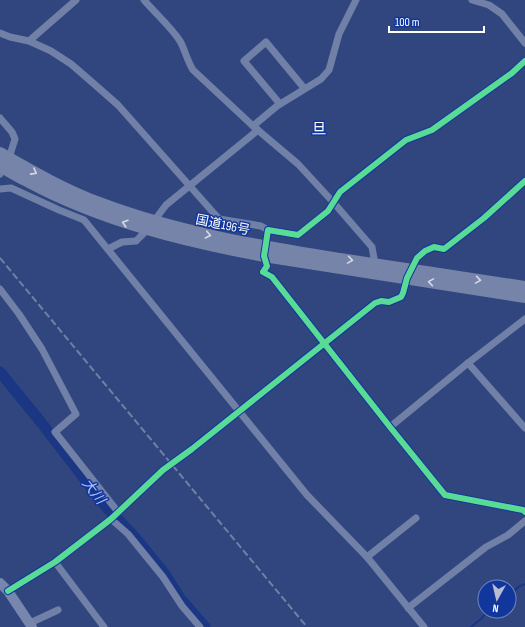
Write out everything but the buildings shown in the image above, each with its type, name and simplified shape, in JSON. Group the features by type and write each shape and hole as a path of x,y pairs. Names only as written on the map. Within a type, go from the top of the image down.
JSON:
{"highway":[{"name":"国道196号","path":"2,164 52,182 85,198 150,225 188,231 265,251 409,274 525,297"},
{"name":"国道196号","path":"265,251 375,264 409,274 525,287"}],"main road":[{"path":"0,583 31,625"}],"street":[{"path":"29,41 76,0"},
{"path":"144,0 180,41 185,51 187,60 193,70 255,128 298,164 372,247 375,264"},
{"path":"108,249 122,242 136,241 166,205 255,128 280,104 321,79 329,70 338,34 356,0"},
{"path":"472,0 489,6 502,14 525,43"},
{"path":"0,33 29,41 51,51 71,64 118,106 219,219 261,226 268,230 298,235 328,211 340,192 406,140 432,130 512,73 525,60"},
{"path":"280,104 244,61 266,42 304,88"},
{"path":"0,118 12,132 15,139 2,164"},
{"path":"8,592 55,562 111,519 163,470 192,449 238,411 375,304 380,301 389,302 401,297 409,274 417,258 425,251 434,247 444,249 484,218 525,181"},
{"path":"0,189 11,188 84,220 307,496 367,557 424,627"},
{"path":"268,230 265,251 267,266 264,272 272,278 390,428 445,495 523,510 525,512"},
{"path":"0,289 19,314 42,349 76,414 55,432 118,512"},
{"path":"390,428 468,363 525,319"},
{"path":"468,363 525,428"},
{"path":"367,557 416,518"},
{"path":"111,519 128,534 163,577 182,606 200,627"},
{"path":"408,608 486,547 508,535 525,521"},
{"path":"55,562 104,627"},
{"path":"31,625 58,610"}],"waterway":[{"name":"大川","path":"0,372 107,508 134,536 164,573 180,598 205,627"},
{"path":"517,588 525,584"},
{"path":"471,627 481,619"}],"railway":[{"path":"0,258 307,627"}],"cycle path":[{"path":"525,61 512,73 432,130 406,140 340,192 328,211 298,235 268,230 264,256 267,266 263,272 272,277 445,495 523,510 525,512"},
{"path":"8,591 55,562 111,519 163,470 192,449 375,303 381,301 389,302 401,297 407,278 417,258 425,251 434,247 444,249 484,218 525,181"}],"district":[{"name":"旦","path":"319,129"}]}
